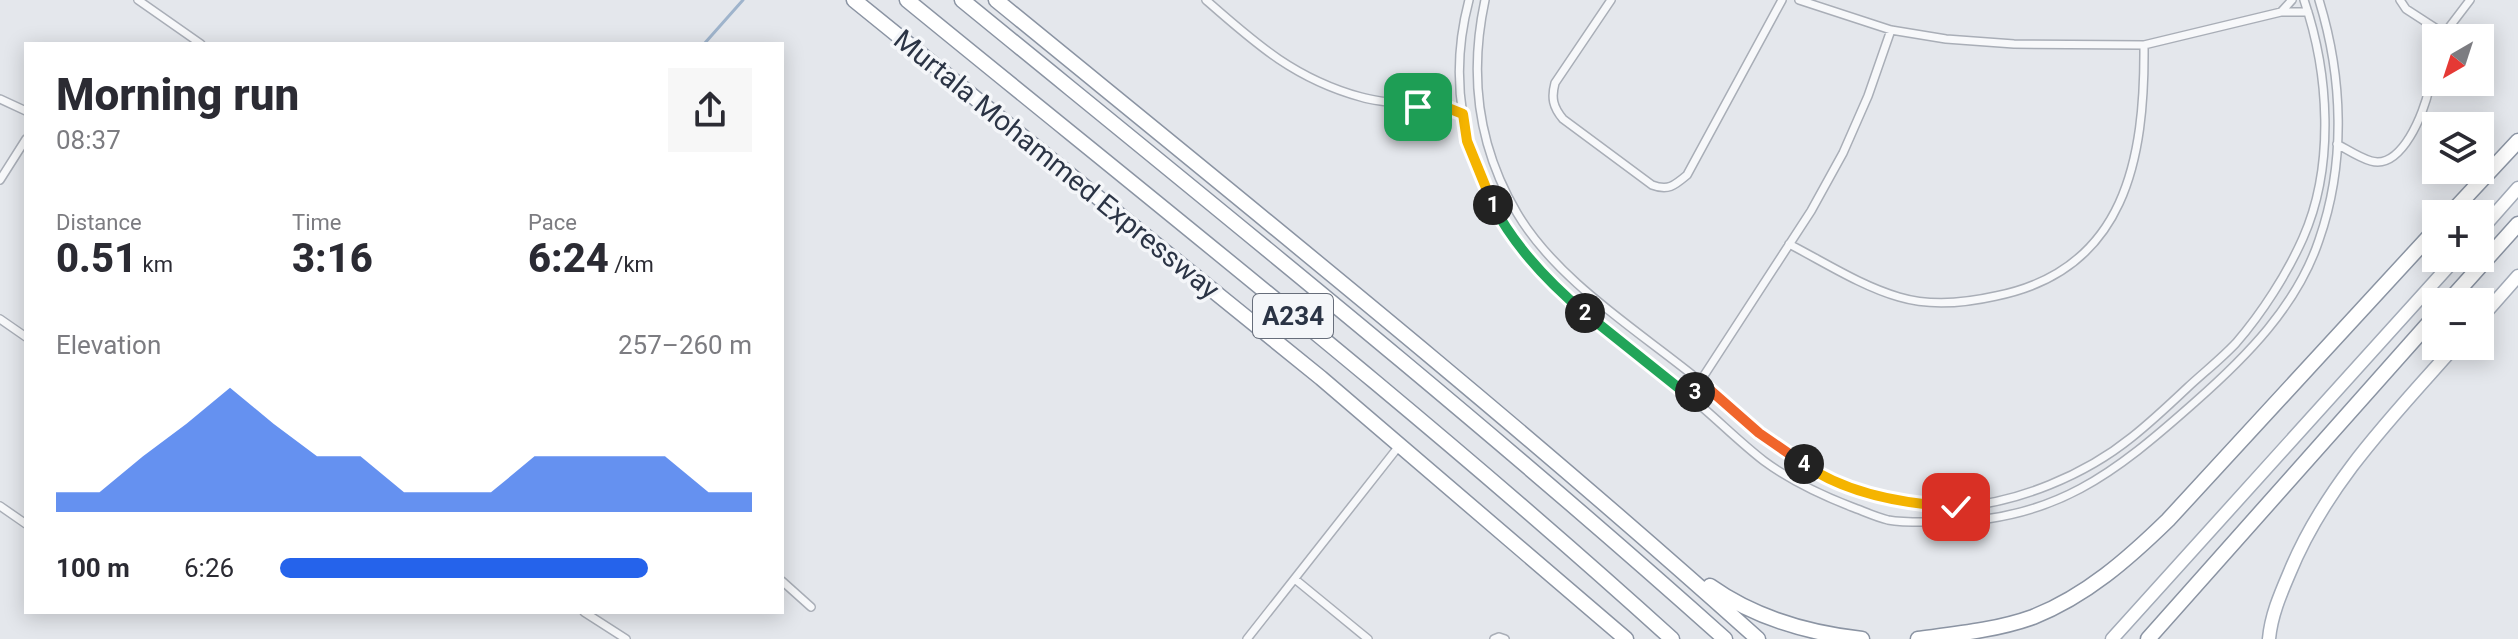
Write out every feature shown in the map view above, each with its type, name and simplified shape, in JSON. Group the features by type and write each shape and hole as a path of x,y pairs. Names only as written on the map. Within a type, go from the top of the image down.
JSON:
{"highway":[{"name":"Murtala Mohammed Expressway","path":"854,0 1321,378 1626,639"},
{"name":"Murtala Mohammed Expressway","path":"907,0 1511,497 1672,639"},
{"name":"A234","path":"962,0 1539,475 1725,639"},
{"path":"996,0 1454,373 1758,639"},
{"path":"2463,200 2518,141"},
{"path":"2461,288 2518,224"},
{"path":"1918,639 1993,627 2032,617 2068,600 2123,563 2168,520 2422,244"},
{"path":"2148,639 2422,331"},
{"path":"1613,509 1694,575 1756,613 1830,636 1862,639"}],"main road":[{"path":"2494,215 2518,188"},
{"path":"2112,639 2443,272"},
{"path":"2494,303 2518,276"},
{"path":"2269,639 2278,601 2305,538 2322,508 2366,447 2443,360"}],"street":[{"path":"138,0 198,42"},
{"path":"1206,0 1281,63 1318,82 1362,98 1418,107 1443,106 1463,114"},
{"path":"1469,0 1461,29 1458,69 1467,141 1484,188 1503,225 1559,291 1765,462 1813,492 1887,519 1974,522 2015,516 2050,504 2108,474 2139,452 2246,356 2301,280 2319,243 2334,185 2337,144 2338,85 2319,0"},
{"path":"1485,0 1478,49 1477,94 1485,140 1518,214 1543,249 1577,282 1759,433 1811,470 1839,483 1920,505 1956,507 2020,495 2091,465 2131,438 2235,344 2265,302 2304,236 2315,201 2323,155 2324,114 2314,31 2304,0"},
{"path":"1611,0 1555,83 1552,95 1554,108 1563,119 1664,190 1687,175 1782,0"},
{"path":"1799,0 1891,30 1946,39 2014,44 2144,45 2281,12 2308,12"},
{"path":"2281,12 2292,0"},
{"path":"2400,0 2406,9 2426,24"},
{"path":"2451,24 2470,0"},
{"path":"1690,397 1811,211 1843,153 1868,96 1891,30"},
{"path":"1789,244 1887,292 1928,301 1989,298 2036,286 2053,277 2075,261 2099,236 2125,191 2135,163 2144,102 2144,45"},
{"path":"1443,106 1459,96"},
{"path":"2337,144 2374,162 2394,157 2407,144 2426,96"},
{"path":"0,99 24,110"},
{"path":"0,180 24,142"},
{"path":"0,319 24,336"},
{"path":"1247,639 1399,446"},
{"path":"0,506 24,523"},
{"path":"1296,580 1368,639"},
{"path":"784,583 811,607"},
{"path":"587,614 626,639"},
{"path":"1494,639 1505,639"}],"waterway":[{"path":"706,42 743,0"}],"route":[{"path":"1418,107 1443,106 1463,114 1467,141 1484,188 1503,225 1529,258 1559,291 1690,397 1701,382 1759,433 1811,470 1839,483 1920,505 1956,507"}]}
